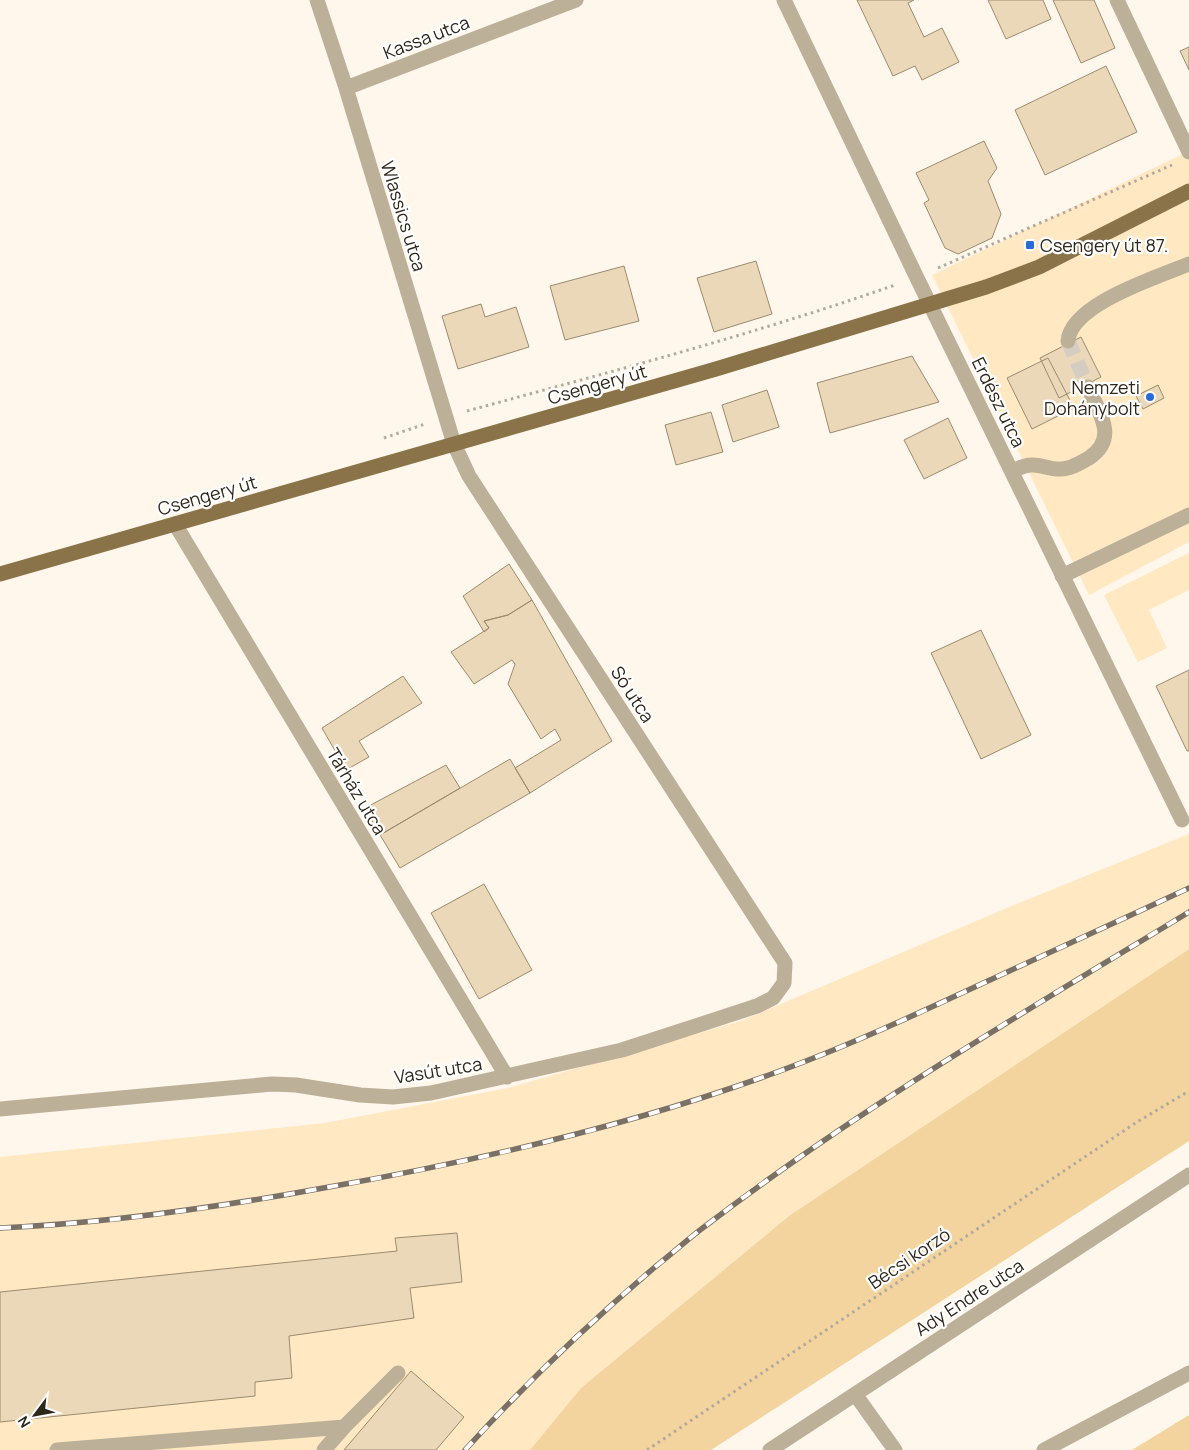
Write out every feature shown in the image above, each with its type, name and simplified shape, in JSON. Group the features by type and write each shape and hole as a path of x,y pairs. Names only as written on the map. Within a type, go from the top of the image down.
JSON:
{"main road":[{"name":"Csengery út","path":"0,574 706,372 986,287 1039,267 1189,191"}],"street":[{"name":"Wlassics utca","path":"317,0 346,88 454,444"},
{"name":"Kassa utca","path":"346,88 576,0"},
{"name":"Erdész utca","path":"784,0 917,278 1182,820"},
{"path":"1117,0 1184,156"},
{"path":"1068,341 1068,334 1072,327 1093,307 1113,296 1189,264"},
{"path":"1012,471 1032,465 1050,469 1068,468 1093,455 1100,449 1105,441 1106,428 1088,387"},
{"name":"Só utca","path":"454,444 469,476 785,963"},
{"path":"1062,576 1189,515"},
{"name":"Tárház utca","path":"175,524 507,1077"},
{"name":"Vasút utca","path":"0,1109 272,1084 296,1085 360,1095 393,1097 431,1093 622,1050 757,1006 773,998 784,983 785,963"},
{"name":"Ady Endre utca","path":"770,1450 1189,1175"},
{"path":"324,1450 344,1426 398,1373"},
{"path":"1044,1450 1189,1374"},
{"path":"854,1394 895,1450"},
{"path":"57,1450 344,1426"},
{"path":"146,1443 165,1450"}],"path":[{"path":"380,439 445,417 673,354 834,306 917,278 1184,156"},
{"name":"Bécsi korzó","path":"647,1450 1128,1128 1189,1091"}],"shaded area":[{"path":"1189,151 1189,542 1089,595 932,275"},
{"path":"1189,553 1189,590 1149,610 1167,648 1138,662 1104,595"},
{"path":"1189,834 1189,949 789,1216 581,1388 530,1450 0,1450 0,1157 325,1123 508,1088 741,1021 1014,905"},
{"path":"1189,949 1189,1141 711,1450 530,1450 581,1388 789,1216"},
{"path":"1189,1415 1189,1450 1132,1450"}],"building":[{"path":"857,0 914,0 908,3 924,37 942,28 959,62 922,80 915,66 893,76"},
{"path":"988,0 1043,0 1051,19 1006,39"},
{"path":"1053,0 1094,0 1115,48 1081,63"},
{"path":"1189,47 1189,70 1180,51"},
{"path":"1106,66 1137,132 1045,175 1015,110"},
{"path":"984,141 997,168 988,181 1001,214 992,238 958,254 945,248 924,203 929,200 916,173"},
{"path":"756,261 772,314 714,332 697,278"},
{"path":"624,266 639,321 565,340 550,286"},
{"path":"481,304 485,317 516,307 529,347 458,369 442,316"},
{"path":"1081,337 1101,377 1059,398 1040,358"},
{"path":"912,356 939,402 830,433 817,383"},
{"path":"1048,358 1074,408 1032,429 1007,378"},
{"name":"Nemzeti Dohánybolt","path":"1158,385 1164,398 1143,409 1136,396"},
{"path":"767,390 779,427 733,442 722,405"},
{"path":"711,412 723,452 676,465 665,425"},
{"path":"948,418 967,458 924,479 904,440"},
{"path":"509,564 532,600 508,615 484,621 489,628 484,632 463,596"},
{"path":"532,600 612,741 530,793 515,768 561,740 555,729 541,739 508,684 515,664 512,660 474,684 451,652 489,628 484,621 508,615"},
{"path":"981,630 1031,735 981,759 931,653"},
{"path":"1189,670 1189,751 1187,751 1156,686"},
{"path":"403,676 422,703 359,741 369,757 346,770 322,728"},
{"path":"510,759 530,793 400,868 380,835"},
{"path":"446,765 460,788 380,835 365,808"},
{"path":"484,884 532,970 479,999 431,913"},
{"path":"457,1233 462,1282 410,1288 414,1318 289,1336 292,1378 255,1382 255,1396 0,1422 0,1292 397,1251 395,1238"},
{"path":"411,1371 464,1417 436,1450 344,1450"}],"tunnel":[{"path":"1068,341 1088,387"}],"railway":[{"path":"0,1228 124,1218 288,1194 440,1166 604,1127 766,1076 851,1043 1189,888"},
{"path":"465,1450 510,1402 605,1310 708,1224 824,1140 884,1100 1189,912"}],"place":[{"name":"Csengery út 87.","path":"1030,245"},
{"name":"Nemzeti Dohánybolt","path":"1150,397"}]}
